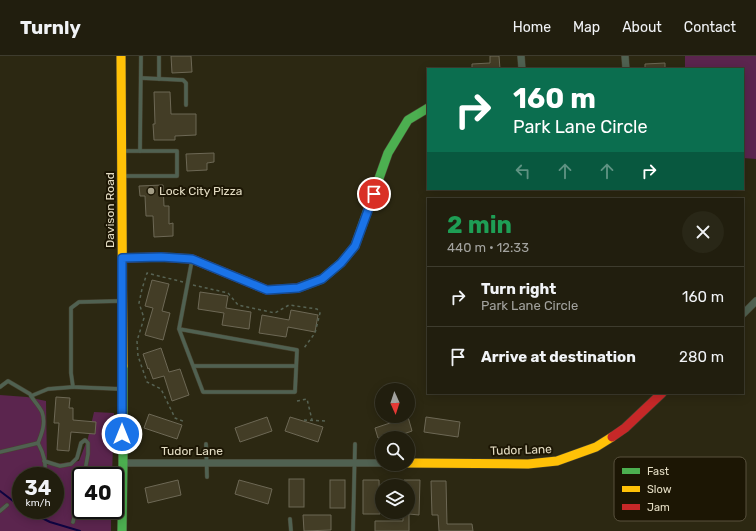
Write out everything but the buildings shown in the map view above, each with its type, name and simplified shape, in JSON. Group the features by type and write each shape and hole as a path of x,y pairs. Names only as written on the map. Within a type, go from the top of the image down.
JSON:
{"street":[{"name":"Davison Road","path":"122,56 122,531"},
{"path":"521,56 522,68"},
{"path":"625,56 626,68"},
{"path":"122,258 161,257 192,259 267,290 298,288 322,279 341,263 355,246 388,153 408,120 427,109"},
{"path":"744,313 756,302"},
{"name":"Tudor Lane","path":"415,463 528,464 557,461 596,447 625,428 661,394"},
{"name":"Tudor Lane","path":"123,463 375,463"}],"lane":[{"path":"140,151 141,56"},
{"path":"159,56 160,79"},
{"path":"140,78 183,80 186,83 186,105"},
{"path":"122,151 177,152 177,176 122,176"},
{"path":"179,329 297,350 295,392 203,392 179,329 192,259"},
{"path":"73,386 71,373 72,308 79,302 122,301"},
{"path":"194,366 296,366"},
{"path":"0,387 8,381 31,396 42,412 44,426 38,443 42,451 45,467"},
{"path":"31,396 48,389 73,386 122,390"},
{"path":"44,461 60,466 71,464 77,458 81,443 85,440 88,443 86,467"},
{"path":"0,452 38,443"},
{"path":"206,444 207,477"},
{"path":"353,531 355,444"},
{"path":"0,511 7,504"},
{"path":"290,519 291,531"}],"path":[{"path":"185,422 175,418 161,389 148,382 138,356 137,340 144,318 139,303 147,273 228,293 238,305 275,313 289,305 317,309 320,313 315,333 304,348"},
{"path":"296,401 307,399 312,420"},
{"path":"304,420 325,421"}],"shaded area":[{"path":"685,56 756,56 756,159 744,158 744,68 685,68"},
{"path":"0,395 27,397 46,401 47,465 79,461 88,438 94,412 114,413 112,467 72,467 72,519 111,519 111,531 0,531"}],"waterway":[{"path":"0,491 12,500"},
{"path":"44,519 80,531"}],"traffic: fast":[{"path":"303,286 322,279 341,263 355,246 388,153 408,120 427,109"},
{"path":"122,531 123,366"}],"traffic: slow":[{"path":"121,56 123,366"},
{"path":"415,463 528,464 557,461 596,447 612,437"}],"traffic: jam":[{"path":"122,258 161,257 192,259 267,290 298,288 303,286"},
{"path":"612,437 625,428 661,394"}],"place":[{"name":"Lock City Pizza","path":"151,191"}],"route":[{"path":"122,434 122,258 161,257 192,259 267,290 298,288 322,279 341,263 355,246 374,194"}]}
